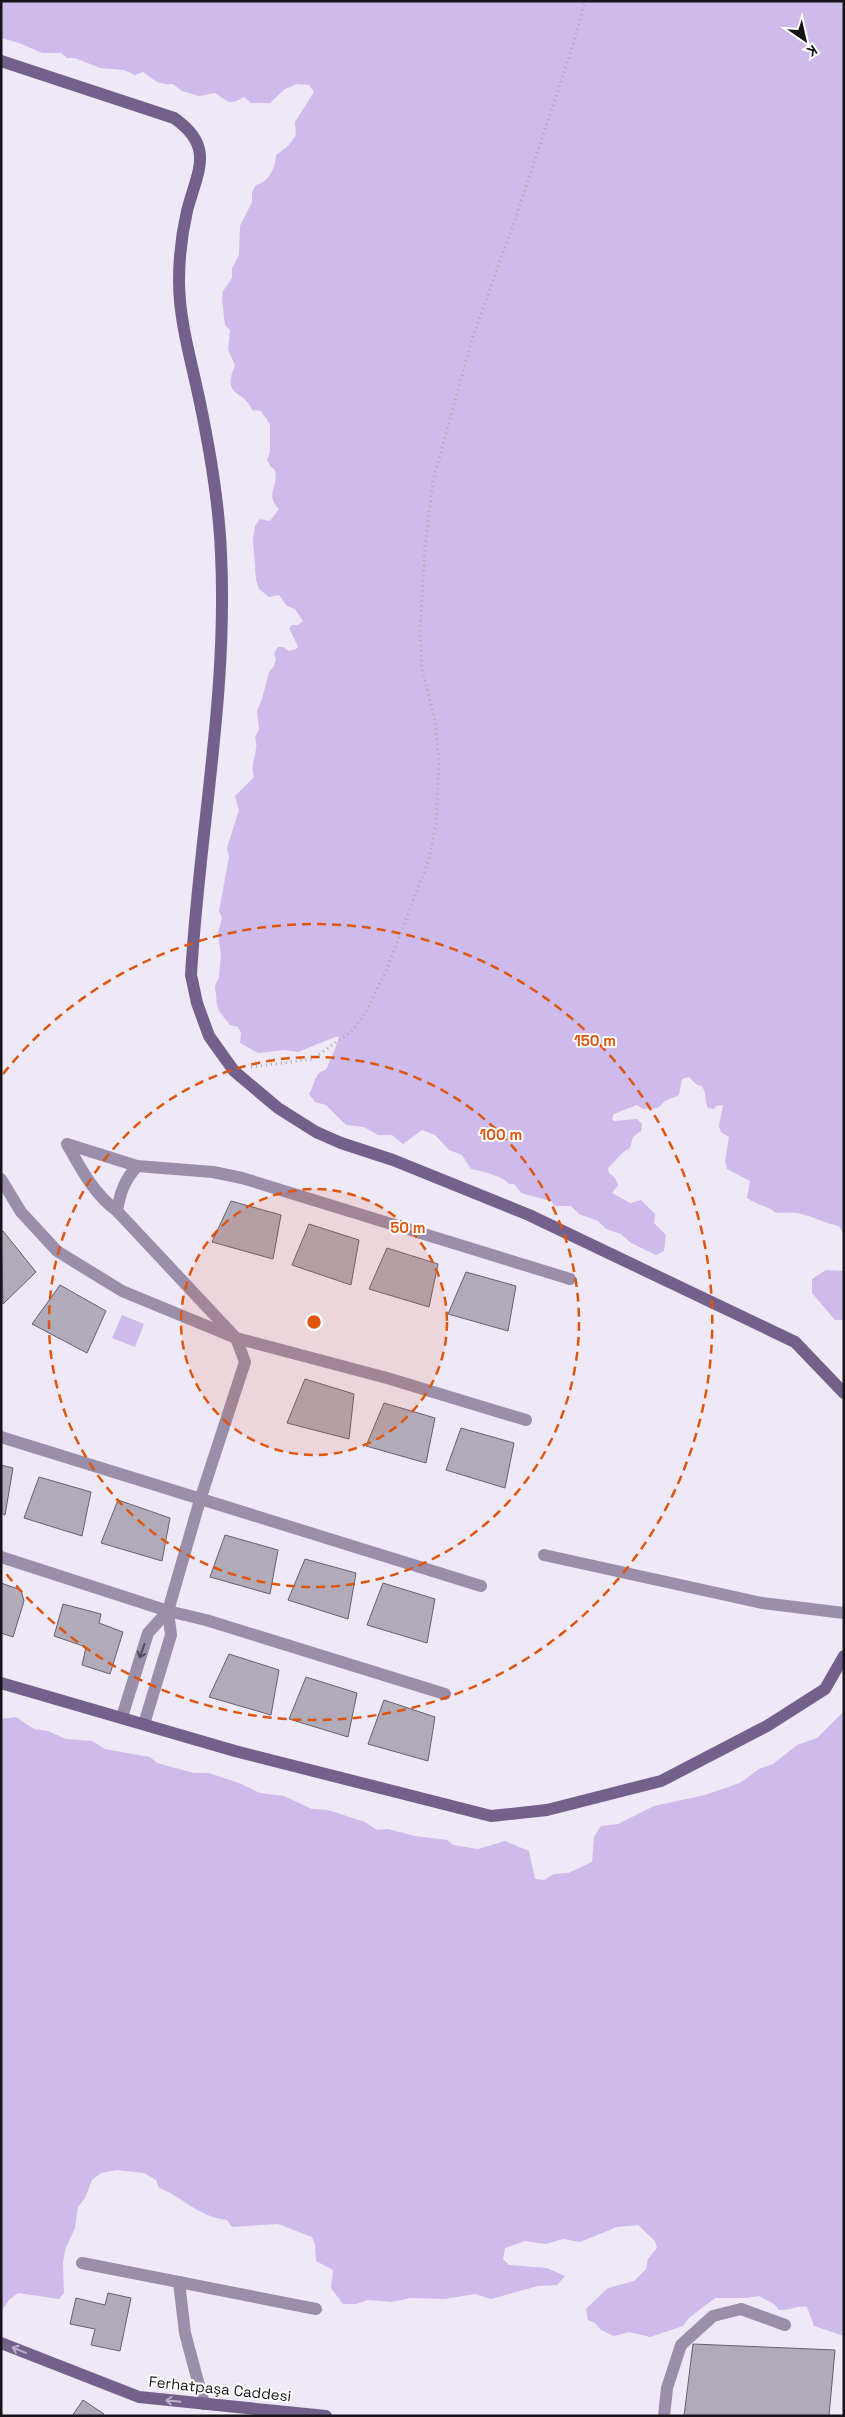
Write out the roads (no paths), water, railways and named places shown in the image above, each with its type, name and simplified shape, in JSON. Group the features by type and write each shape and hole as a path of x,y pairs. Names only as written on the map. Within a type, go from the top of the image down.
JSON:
{"street":[{"path":"1,61 174,118 193,135 199,150 200,169 187,211 179,281 185,332 218,494 222,556 219,694 191,975 202,1020 209,1036 234,1072 270,1102 316,1132 341,1143 393,1160 529,1215 795,1342 844,1393"},
{"path":"144,1724 171,1634 168,1611 200,1500 245,1362 236,1338 117,1211 103,1201 84,1175 67,1144 138,1166 213,1172 242,1178 570,1279"},
{"path":"117,1211 120,1191 127,1177 138,1166"},
{"path":"1,1179 21,1212 56,1251 122,1291 236,1338 387,1378 526,1420"},
{"path":"1,1437 481,1586"},
{"path":"544,1555 762,1603 844,1613"},
{"path":"1,1556 168,1611 215,1622 445,1694"},
{"path":"122,1717 148,1632 168,1611"},
{"path":"1,1683 235,1751 491,1816 547,1810 661,1781 767,1726 825,1689 844,1656"},
{"path":"82,2263 316,2309"},
{"path":"179,2282 185,2333 204,2404 195,2416"},
{"path":"664,2416 667,2388 681,2345 714,2316 741,2309 785,2325"},
{"name":"Ferhatpaşa Caddesi","path":"1,2343 139,2397 326,2416"}]}
